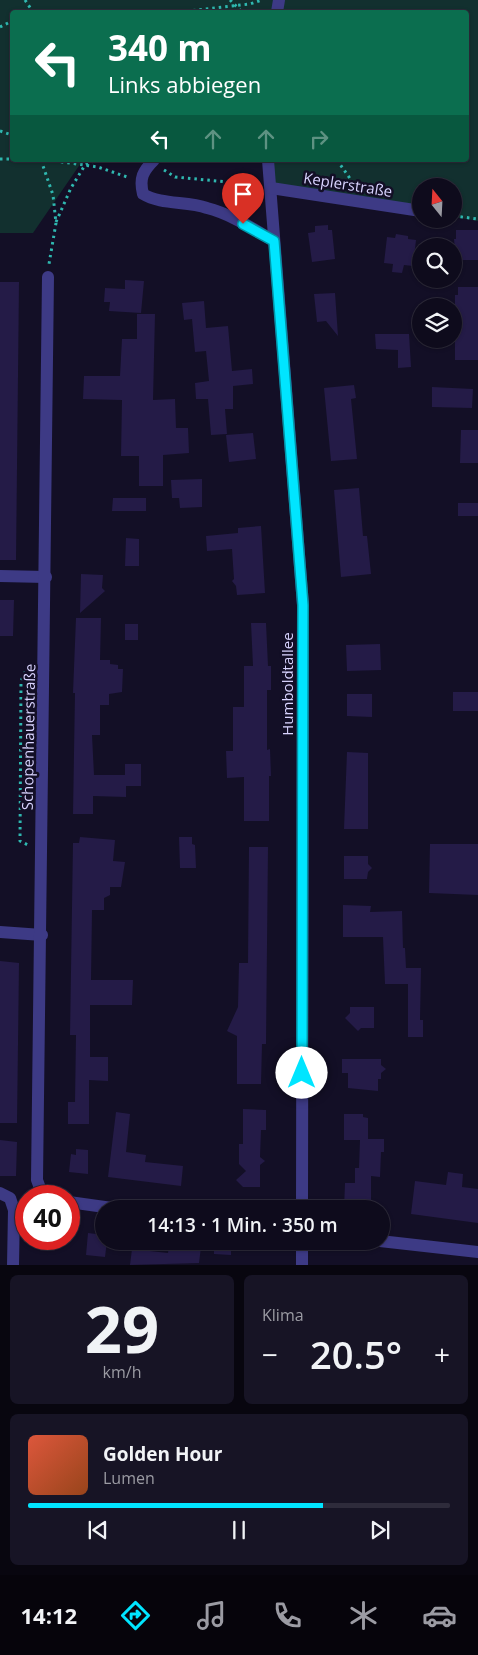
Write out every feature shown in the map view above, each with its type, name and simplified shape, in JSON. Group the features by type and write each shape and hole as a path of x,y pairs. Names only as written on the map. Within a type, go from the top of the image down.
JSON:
{"street":[{"path":"152,162 144,170 140,182 143,194 153,200 178,201 209,208 274,241"},
{"name":"Humboldtallee","path":"268,162 303,605 302,1200"},
{"name":"Keplerstraße","path":"271,188 412,210"},
{"name":"Schopenhauerstraße","path":"39,1185 37,1180 42,935 48,277"},
{"path":"0,576 46,577"},
{"path":"0,932 42,935"},
{"path":"0,1193 10,1198 14,1210 13,1265"},
{"path":"80,1204 95,1206"},
{"path":"390,1242 478,1252"},
{"path":"302,1250 302,1265"}],"path":[{"path":"230,0 240,10"},
{"path":"196,10 262,0"},
{"path":"42,162 53,195 56,223 48,277"},
{"path":"63,162 98,167 140,182"},
{"path":"77,162 85,165"},
{"path":"56,223 71,188 85,165 92,162"},
{"path":"152,162 175,177 271,188"},
{"path":"338,162 368,204"},
{"path":"462,217 478,219"},
{"path":"28,658 28,666 21,681 20,842 31,846"}],"green space":[{"path":"0,0 478,0 478,221 462,218 462,178 412,178 412,211 271,188 268,162 469,162 469,10 277,10 277,8 274,10 10,10 10,162 82,162 33,233 0,233"}],"building":[{"path":"328,225 328,230 332,230 335,259 312,262 308,233 315,232 315,226"},
{"path":"456,230 478,230 478,260 462,260 462,238 456,238"},
{"path":"396,234 408,236 408,239 412,240 412,266 404,265 402,273 392,272 393,264 384,263 387,237 395,238"},
{"path":"125,280 144,281 141,313 109,311 110,302 104,302 105,288 125,289"},
{"path":"0,282 19,282 16,560 0,560"},
{"path":"478,287 478,360 455,360 455,348 462,348 462,298 455,298 455,295 458,295 458,288"},
{"path":"335,293 338,336 326,321 317,322 314,294"},
{"path":"204,301 206,328 228,326 232,371 252,369 253,384 233,386 233,409 225,409 227,434 211,435 208,399 196,399 195,383 209,381 206,351 195,352 192,319 184,320 182,303"},
{"path":"137,314 155,314 153,400 175,399 176,428 188,428 189,453 163,455 163,486 139,486 139,456 121,456 122,400 83,399 84,376 120,376 122,339 137,339"},
{"path":"375,334 409,334 411,367 398,368 398,350 376,349"},
{"path":"354,385 356,398 351,399 357,459 331,461 324,388"},
{"path":"432,387 473,389 472,408 432,407"},
{"path":"461,430 478,430 478,463 460,463"},
{"path":"253,433 256,459 229,462 226,435"},
{"path":"202,479 202,507 180,508 179,498 172,498 171,480"},
{"path":"359,488 363,536 367,536 371,574 341,577 334,490"},
{"path":"113,498 146,498 146,511 112,511"},
{"path":"458,503 478,503 478,516 458,516"},
{"path":"261,526 265,593 237,595 236,586 232,581 234,579 232,549 207,551 206,536 238,533 238,528"},
{"path":"126,538 139,539 139,566 125,566"},
{"path":"81,574 103,575 102,588 105,591 80,613"},
{"path":"0,600 14,600 13,636 0,636"},
{"path":"76,618 101,618 100,660 110,660 110,664 118,665 118,669 123,669 122,692 109,694 109,705 100,705 100,735 92,735 94,775 125,775 125,764 141,764 141,786 126,786 126,797 93,796 93,814 73,814 75,693 73,693"},
{"path":"251,623 266,623 268,666 271,666 271,690 267,690 267,750 270,749 271,776 269,776 269,821 244,821 244,777 227,778 226,751 233,751 233,707 244,707 244,666 253,666"},
{"path":"125,624 138,624 138,640 125,640"},
{"path":"380,644 381,670 347,671 346,645"},
{"path":"453,692 478,692 478,711 453,711"},
{"path":"347,694 372,694 372,717 347,716"},
{"path":"347,752 368,753 368,829 344,829"},
{"path":"80,837 115,840 113,861 125,862 121,887 110,887 110,895 104,898 104,910 92,910 91,980 133,980 132,1005 90,1005 90,1057 108,1057 108,1081 89,1080 89,1124 68,1124 68,1102 75,1102 76,1035 70,1035 73,843 79,843"},
{"path":"179,837 192,837 192,844 195,845 196,868 180,868"},
{"path":"430,844 478,844 478,895 429,893"},
{"path":"249,847 268,847 266,1044 262,1044 261,1084 237,1084 237,1036 227,1031 238,1007 239,963 248,963"},
{"path":"344,856 368,856 368,864 372,868 368,872 367,879 344,879"},
{"path":"343,905 371,906 370,912 402,911 403,948 405,948 406,968 421,968 420,1020 423,1020 423,1037 408,1037 408,984 385,984 383,937 343,937"},
{"path":"0,961 19,963 17,1123 0,1123"},
{"path":"350,1007 374,1007 374,1028 361,1028 358,1031 345,1018 350,1013"},
{"path":"342,1059 381,1059 381,1065 386,1069 381,1073 381,1079 378,1079 378,1091 348,1088 348,1073 342,1073"},
{"path":"243,1109 266,1110 266,1130 261,1130 260,1157 265,1161 260,1165 260,1187 243,1187 236,1180 246,1171 239,1164 239,1144 243,1144"},
{"path":"116,1112 130,1114 126,1152 146,1155 145,1162 183,1166 181,1186 108,1177"},
{"path":"344,1114 363,1114 363,1117 368,1118 368,1139 384,1139 384,1152 381,1152 380,1177 371,1176 371,1200 344,1200 345,1183 355,1183 355,1168 359,1168 360,1140 344,1140"},
{"path":"0,1140 17,1142 16,1176 0,1176"},
{"path":"76,1149 88,1150 88,1174 69,1172 71,1154 76,1155"},
{"path":"448,1172 463,1174 462,1187 478,1189 478,1223 411,1214 415,1181 446,1185"},
{"path":"88,1233 95,1234 95,1250 106,1250 105,1257 86,1255"},
{"path":"132,1250 168,1253 168,1250 201,1250 199,1263 130,1265"},
{"path":"214,1250 231,1250 231,1255 214,1254"}],"route":[{"path":"243,224 274,241 303,605 302,1073"}]}
